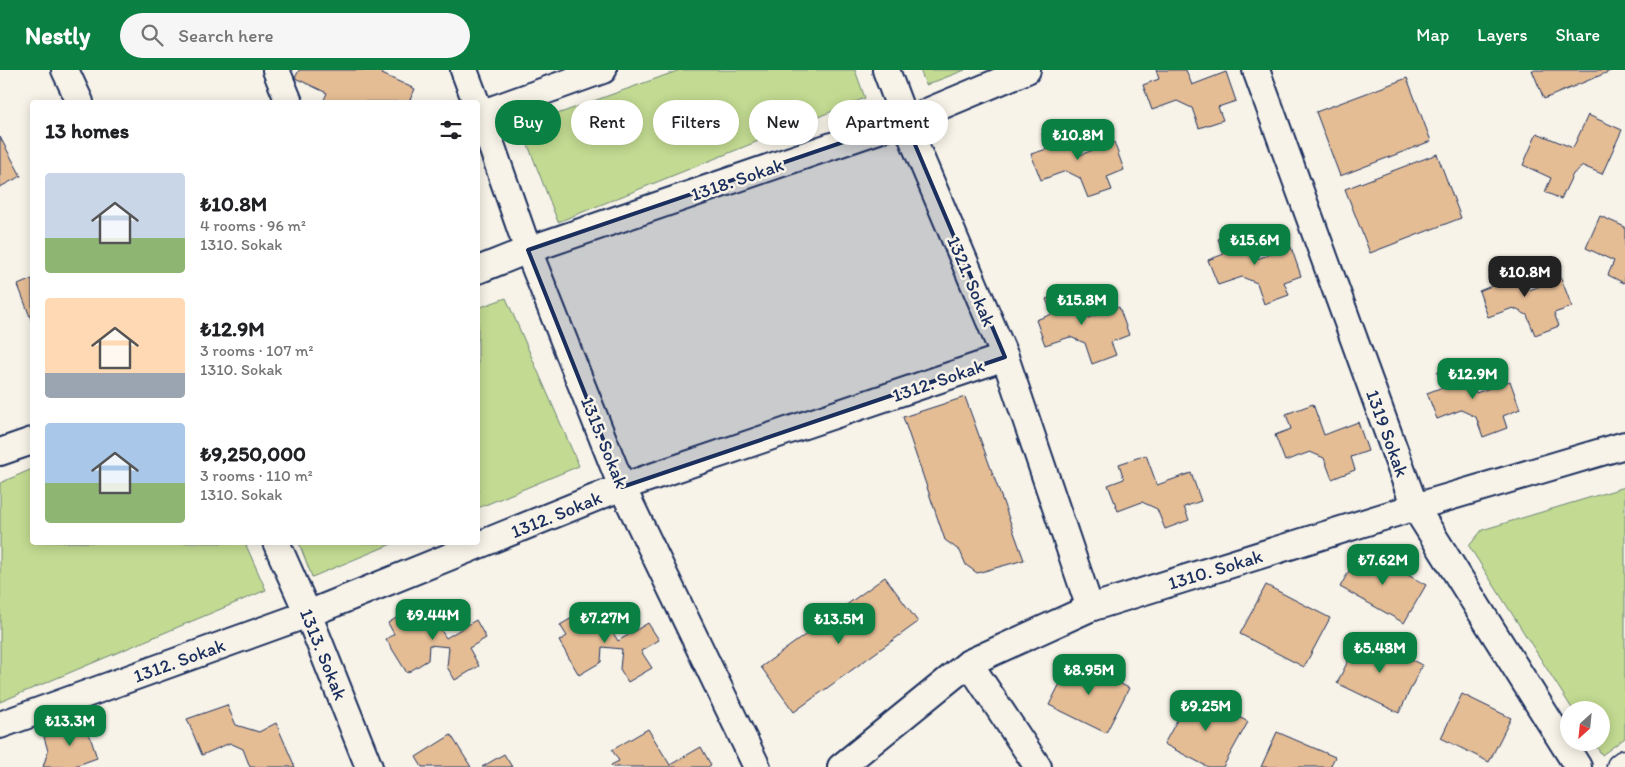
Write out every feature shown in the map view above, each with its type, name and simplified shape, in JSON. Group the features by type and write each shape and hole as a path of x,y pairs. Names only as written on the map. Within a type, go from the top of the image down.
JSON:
{"main road":[{"path":"1621,767 1625,764"}],"street":[{"path":"65,70 79,100"},
{"path":"276,70 288,100"},
{"name":"1315. Sokak","path":"464,70 475,100"},
{"path":"480,107 603,70"},
{"name":"1321. Sokak","path":"886,70 897,100"},
{"name":"1318. Sokak","path":"948,103 1027,70"},
{"name":"1319 Sokak","path":"1256,70 1415,507 1578,767"},
{"name":"1315. Sokak","path":"480,114 528,250 622,487 757,767"},
{"name":"1318. Sokak","path":"480,269 528,250 835,145"},
{"name":"1321. Sokak","path":"915,145 1005,357 1090,608"},
{"name":"1312. Sokak","path":"480,544 622,487 1005,357"},
{"path":"0,452 30,442"},
{"name":"1310. Sokak","path":"841,767 969,663 1090,608 1415,507 1625,445"},
{"name":"1313. Sokak","path":"277,545 308,614 369,767"},
{"name":"1312. Sokak","path":"0,725 308,614 479,545"},
{"path":"969,663 1038,767"}],"highlighted area":[{"path":"905,121 1005,357 622,487 528,250"}],"green space":[{"path":"680,70 855,70 865,98 860,100 828,100 828,113 818,117 818,100 749,100 749,145 558,222 528,145 561,145 561,113 571,109 571,145 643,145 643,100 596,100"},
{"path":"920,70 965,70 926,85"},
{"path":"506,298 579,466 480,507 480,307"},
{"path":"30,470 30,545 246,545 266,590 0,702 0,483"},
{"path":"1625,487 1625,738 1610,749 1610,701 1567,701 1469,546 1482,530"},
{"path":"300,545 389,545 312,577"},
{"path":"1599,751 1607,751 1602,755"}],"building":[{"path":"299,70 384,70 382,74 415,89 410,100 324,100 327,93 295,78"},
{"path":"1156,70 1186,70 1192,85 1226,72 1236,101 1218,107 1223,120 1199,128 1192,108 1177,101 1152,110 1143,85 1159,79"},
{"path":"1532,70 1613,70 1544,99"},
{"path":"1407,78 1431,141 1340,176 1316,112"},
{"path":"1588,115 1622,130 1602,174 1583,166 1573,174 1561,199 1545,192 1551,178 1523,165 1537,133 1573,148"},
{"path":"1069,124 1080,155 1114,142 1124,170 1107,177 1112,190 1088,198 1080,178 1066,171 1041,180 1031,154 1047,149 1042,134"},
{"path":"0,137 21,176 0,187"},
{"path":"1437,154 1461,218 1370,253 1345,189"},
{"path":"1600,216 1625,227 1624,283 1608,275 1614,261 1586,248"},
{"path":"1246,229 1257,259 1291,247 1301,276 1284,282 1289,295 1264,304 1257,283 1242,277 1218,285 1208,260 1224,254 1218,239"},
{"path":"1516,260 1527,291 1561,278 1572,307 1554,313 1559,326 1535,335 1527,315 1513,308 1488,317 1479,291 1494,285 1489,270"},
{"path":"30,280 30,317 18,285"},
{"path":"1074,289 1085,319 1119,307 1129,335 1111,342 1116,355 1092,364 1085,343 1070,337 1045,345 1036,320 1052,314 1046,299"},
{"path":"1465,363 1476,393 1510,381 1520,409 1503,416 1507,428 1483,437 1476,417 1461,410 1437,419 1427,393 1443,387 1437,372"},
{"path":"965,397 1024,560 977,573 966,565 960,551 945,540 903,417"},
{"path":"1313,404 1324,435 1358,422 1368,451 1351,457 1355,470 1332,479 1324,458 1310,452 1285,461 1275,435 1291,429 1286,414"},
{"path":"1146,455 1157,485 1191,473 1201,501 1184,507 1189,520 1165,529 1157,509 1142,502 1118,511 1108,485 1124,479 1119,464"},
{"path":"1361,549 1426,585 1404,623 1340,587"},
{"path":"885,577 918,622 794,712 761,667"},
{"path":"1266,585 1330,618 1304,667 1240,634"},
{"path":"423,602 446,638 476,620 486,638 469,648 479,666 455,680 447,667 449,647 429,645 428,660 407,673 386,639 394,634 388,623"},
{"path":"596,604 618,641 648,623 659,640 641,651 652,668 628,682 620,669 622,649 602,647 601,662 579,675 559,641 567,636 560,625"},
{"path":"1361,635 1422,665 1399,713 1337,683"},
{"path":"1072,660 1129,688 1106,733 1049,705"},
{"path":"1193,691 1248,722 1223,767 1208,767 1164,744"},
{"path":"1462,694 1511,718 1489,762 1441,738"},
{"path":"227,705 236,725 259,732 276,723 295,767 250,767 243,749 230,743 202,755 187,719"},
{"path":"85,721 97,758 72,767 43,767 48,751 44,737"},
{"path":"648,729 670,765 701,747 711,765 708,767 612,767 611,765 619,761 612,750"},
{"path":"1277,732 1335,757 1330,767 1261,767"},
{"path":"451,735 471,767 422,767 416,757"},
{"path":"504,754 512,767 482,767"}]}
